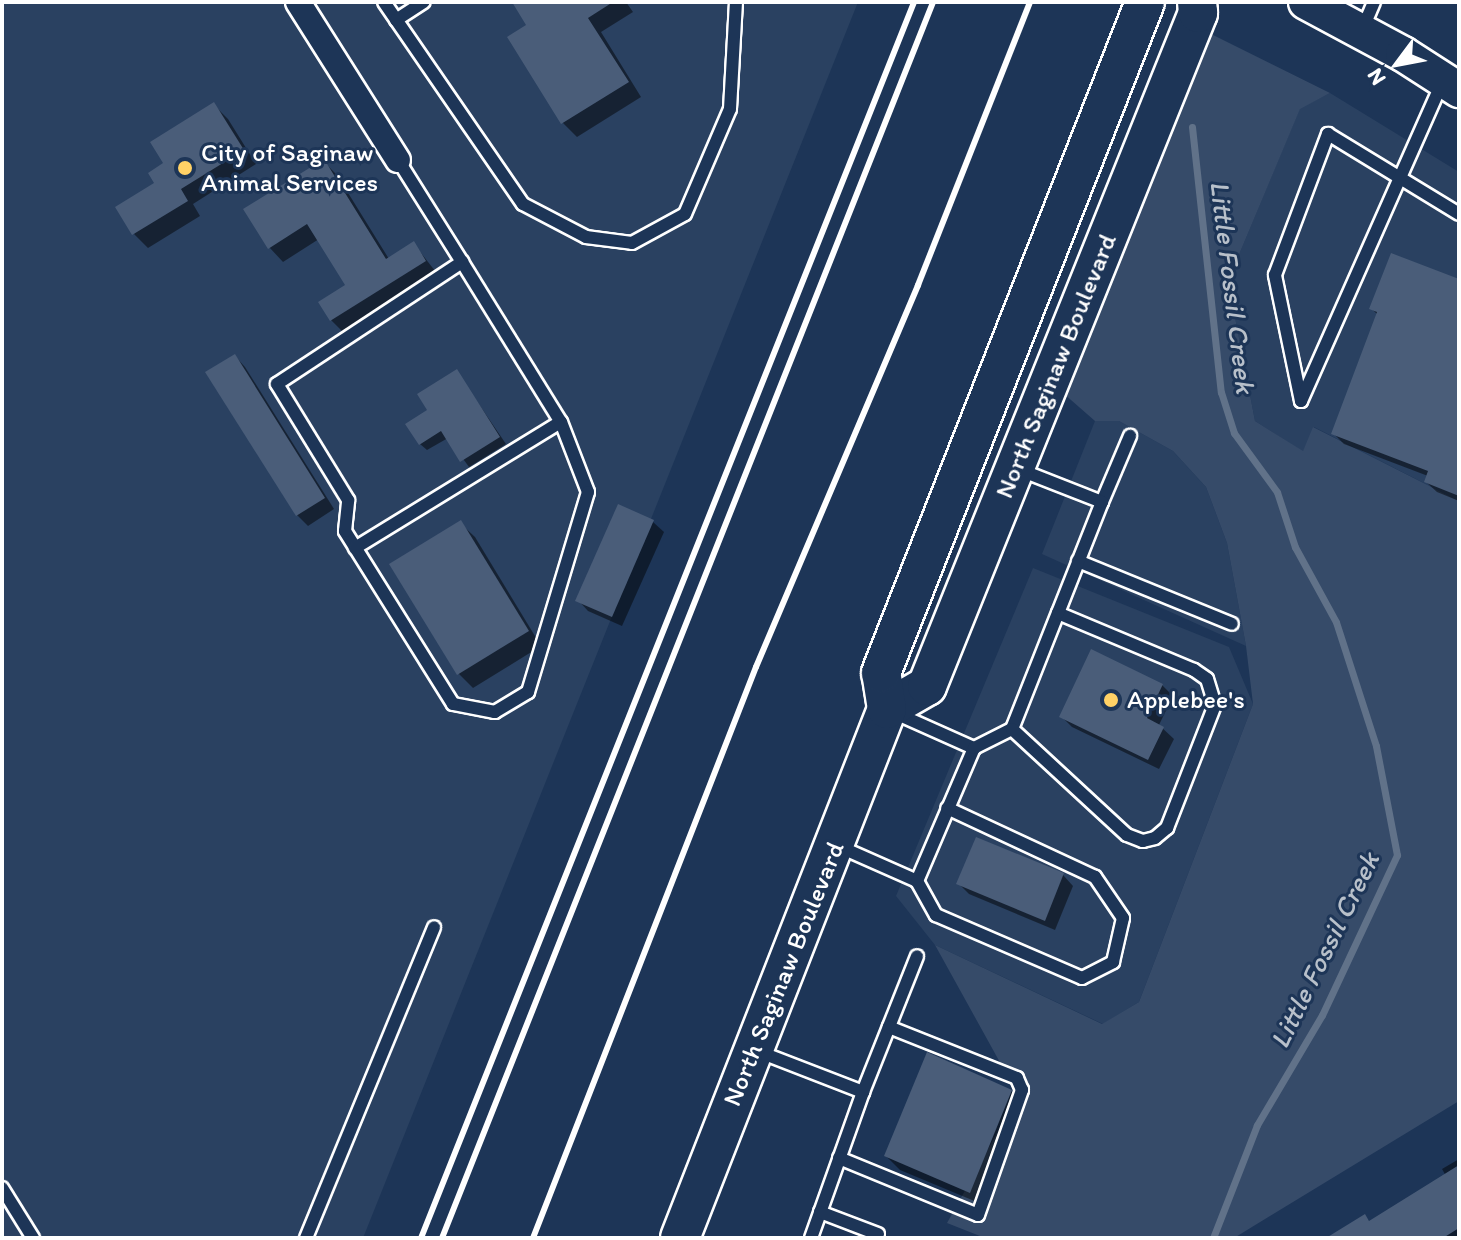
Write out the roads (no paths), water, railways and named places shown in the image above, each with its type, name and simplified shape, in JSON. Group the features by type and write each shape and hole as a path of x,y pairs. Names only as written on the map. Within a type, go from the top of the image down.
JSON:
{"main road":[{"name":"North Saginaw Boulevard","path":"680,1238 887,709 881,673 1145,2"},
{"name":"North Saginaw Boulevard","path":"887,709 927,686 1198,13 1197,2"},
{"path":"1306,2 1368,16 1451,85"}],"street":[{"path":"298,2 398,160"}],"lane":[{"path":"384,2 523,204 586,237 632,243 685,214 702,175 730,109 736,2"},
{"path":"396,20 424,2"},
{"path":"1451,85 1399,176 1301,401 1275,275 1328,134 1399,176 1459,214"},
{"path":"398,160 462,262 561,422 588,492 528,692 495,712 453,704 345,531 348,500 277,384 462,262"},
{"path":"355,548 561,422"},
{"path":"917,881 974,748 1012,729 1130,436"},
{"path":"1015,467 1102,502"},
{"path":"1078,561 1232,624"},
{"path":"1012,729 1127,835 1143,841 1155,838 1167,828 1215,705 1207,679 1194,670 1058,613"},
{"path":"887,709 974,748"},
{"path":"835,845 917,881 936,915 1082,978 1113,962 1123,918 1095,877 947,808"},
{"path":"306,1238 434,927"},
{"path":"811,1238 863,1092 917,956"},
{"path":"839,1158 978,1215 1022,1090 1017,1078 889,1027"},
{"path":"754,1050 863,1092"},
{"path":"2,1188 33,1238"},
{"path":"820,1212 878,1234"}],"waterway":[{"name":"Little Fossil Creek","path":"1192,127 1221,392 1234,433 1277,492 1295,547 1336,622 1376,746 1397,855 1322,1015 1257,1125 1213,1238"}],"railway":[{"path":"421,1238 914,2"},
{"path":"442,1238 933,2"},
{"path":"533,1238 756,667 918,285 1030,2"}],"place":[{"name":"City of Saginaw Animal Services","path":"185,168"},
{"name":"Applebee's","path":"1111,700"}]}
